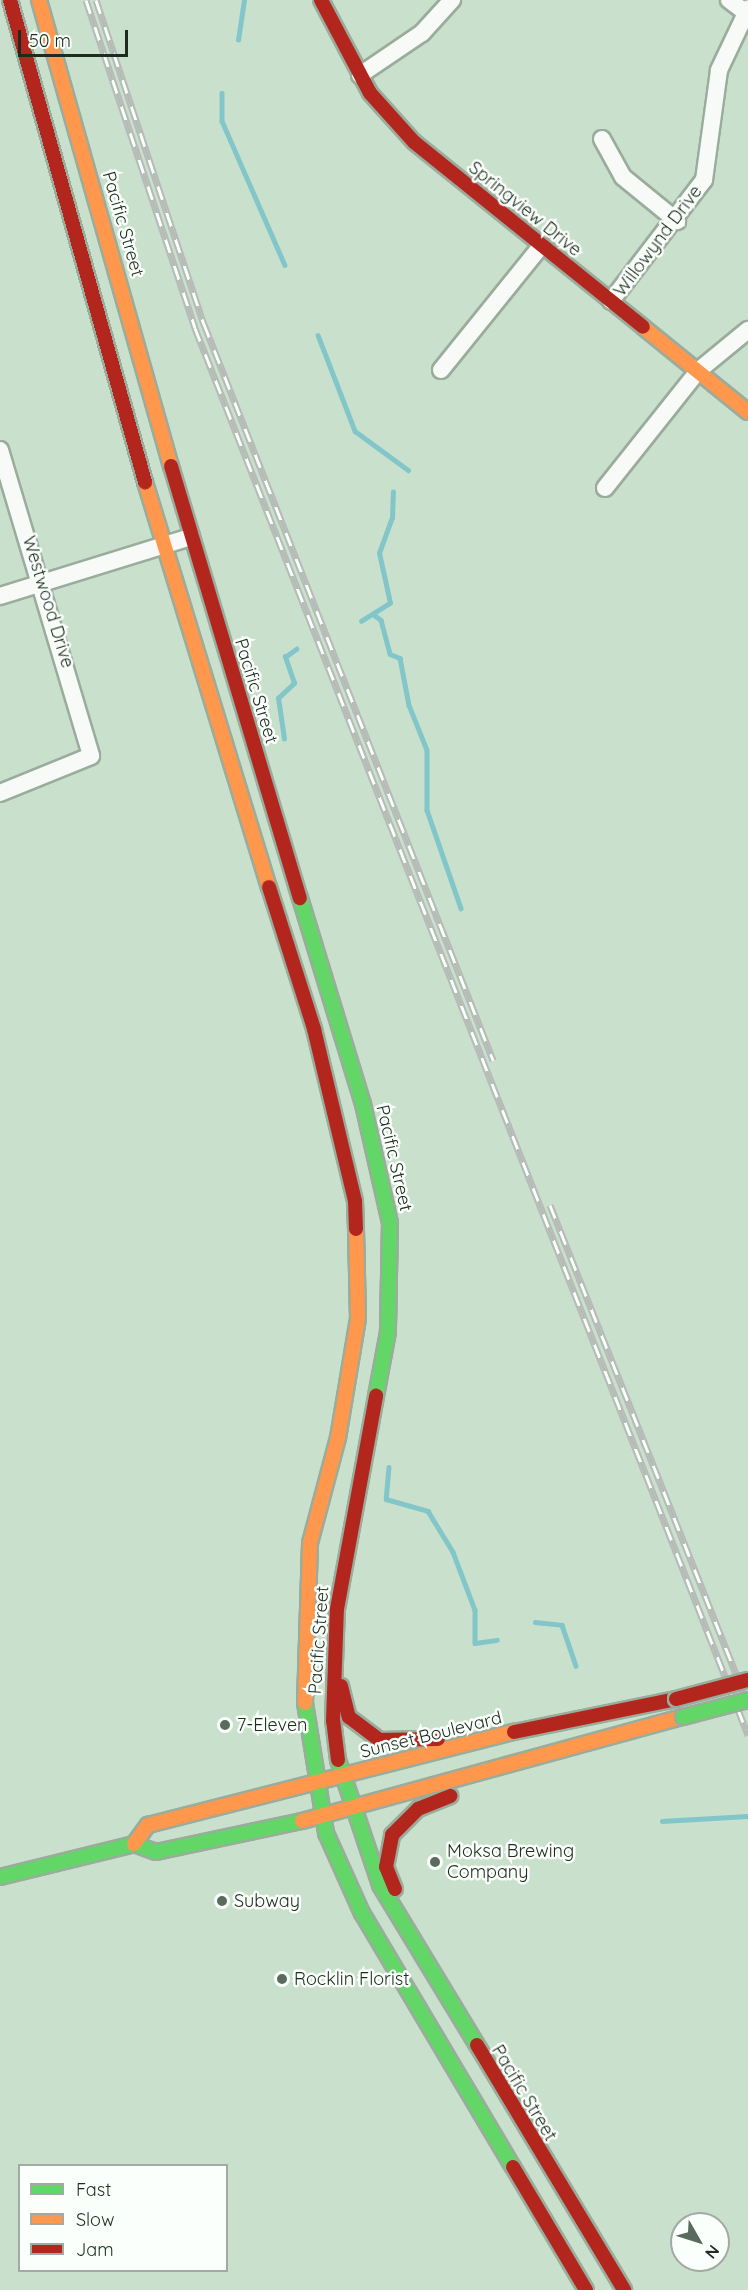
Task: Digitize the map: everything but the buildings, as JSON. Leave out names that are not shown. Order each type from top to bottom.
[{"type":"main road","name":"Pacific Street","points":[[10,0],[164,547],[314,1029],[356,1201],[358,1318],[338,1438],[310,1543],[304,1691],[315,1783],[322,1815],[362,1913],[586,2290]]},
{"type":"main road","points":[[22,40],[33,30],[29,0]]},
{"type":"main road","name":"Pacific Street","points":[[39,0],[135,327],[191,537],[337,1021],[384,1196],[392,1253],[391,1307],[374,1427],[342,1569],[333,1655],[340,1777],[349,1808],[376,1876],[429,1970],[578,2219],[624,2290]]},
{"type":"main road","name":"Springview Drive","points":[[321,0],[381,110],[414,142],[748,412]]},
{"type":"main road","points":[[99,208],[92,225],[98,257],[87,268],[105,280],[118,320],[135,327]]},
{"type":"main road","points":[[314,1029],[337,1021]]},
{"type":"main road","points":[[356,1201],[384,1196]]},
{"type":"main road","points":[[358,1318],[373,1335],[360,1402],[374,1427]]},
{"type":"main road","points":[[333,1655],[349,1717],[379,1740],[422,1743],[452,1736],[485,1741]]},
{"type":"main road","name":"Sunset Boulevard","points":[[134,1844],[148,1825],[485,1741],[676,1699],[748,1680]]},
{"type":"main road","points":[[0,1877],[134,1844],[156,1852],[322,1815],[491,1772],[748,1700]]},
{"type":"main road","points":[[429,1970],[427,1945],[386,1867],[389,1843],[418,1809],[468,1791],[491,1772]]},
{"type":"main road","points":[[495,2139],[519,2150],[556,2208],[578,2219]]},
{"type":"street","points":[[360,75],[422,33],[452,0]]},
{"type":"street","points":[[729,0],[747,10]]},
{"type":"street","name":"Willowynd Drive","points":[[611,302],[677,221],[710,160],[719,70],[747,10]]},
{"type":"street","points":[[602,139],[623,177],[677,221]]},
{"type":"street","points":[[441,370],[541,246]]},
{"type":"street","points":[[605,488],[698,371],[748,330]]},
{"type":"street","name":"Westwood Drive","points":[[0,450],[42,583],[91,756],[0,794]]},
{"type":"street","points":[[0,596],[191,537]]},
{"type":"waterway","points":[[238,40],[244,0]]},
{"type":"waterway","points":[[222,93],[222,121],[285,265]]},
{"type":"waterway","points":[[318,335],[355,431],[408,470]]},
{"type":"waterway","points":[[361,621],[390,603],[379,553],[392,518],[393,492]]},
{"type":"waterway","points":[[373,614],[381,620],[390,654],[400,658],[409,705],[427,750],[427,810],[461,908]]},
{"type":"waterway","points":[[284,739],[278,698],[294,683],[285,657],[296,649]]},
{"type":"waterway","points":[[389,1467],[386,1499],[428,1511],[453,1552],[475,1610],[475,1643],[497,1640]]},
{"type":"waterway","points":[[535,1622],[562,1625],[576,1666]]},
{"type":"waterway","points":[[662,1821],[748,1816]]},
{"type":"railway","points":[[86,0],[195,328],[748,1735]]},
{"type":"railway","points":[[96,0],[204,324],[493,1060]]},
{"type":"railway","points":[[550,1205],[748,1704]]},
{"type":"traffic: fast","points":[[300,898],[363,1104],[390,1223],[388,1332],[376,1396]]},
{"type":"traffic: fast","points":[[683,1717],[748,1700]]},
{"type":"traffic: fast","points":[[305,1703],[326,1833],[362,1913],[513,2167]]},
{"type":"traffic: fast","points":[[338,1760],[380,1885],[477,2045]]},
{"type":"traffic: fast","points":[[0,1877],[134,1844],[156,1852],[302,1821]]},
{"type":"traffic: slow","points":[[39,0],[171,466]]},
{"type":"traffic: slow","points":[[643,327],[748,412]]},
{"type":"traffic: slow","points":[[145,482],[269,887]]},
{"type":"traffic: slow","points":[[305,1703],[310,1543],[338,1438],[358,1318],[356,1229]]},
{"type":"traffic: slow","points":[[302,1821],[683,1717]]},
{"type":"traffic: slow","points":[[134,1844],[148,1825],[514,1732]]},
{"type":"traffic: jam","points":[[10,0],[145,482]]},
{"type":"traffic: jam","points":[[321,0],[370,93],[414,142],[643,327]]},
{"type":"traffic: jam","points":[[171,466],[300,898]]},
{"type":"traffic: jam","points":[[269,887],[314,1029],[355,1201],[356,1229]]},
{"type":"traffic: jam","points":[[338,1760],[333,1721],[337,1609],[376,1396]]},
{"type":"traffic: jam","points":[[676,1699],[748,1680]]},
{"type":"traffic: jam","points":[[341,1686],[349,1717],[379,1740],[438,1739]]},
{"type":"traffic: jam","points":[[514,1732],[676,1699]]},
{"type":"traffic: jam","points":[[395,1889],[386,1867],[392,1835],[418,1809],[451,1796]]},
{"type":"traffic: jam","points":[[477,2045],[624,2290]]},
{"type":"traffic: jam","points":[[513,2167],[586,2290]]},
{"type":"place","name":"7-Eleven","points":[[225,1725]]},
{"type":"place","name":"Moksa Brewing Company","points":[[435,1862]]},
{"type":"place","name":"Subway","points":[[222,1901]]},
{"type":"place","name":"Rocklin Florist","points":[[282,1979]]}]
